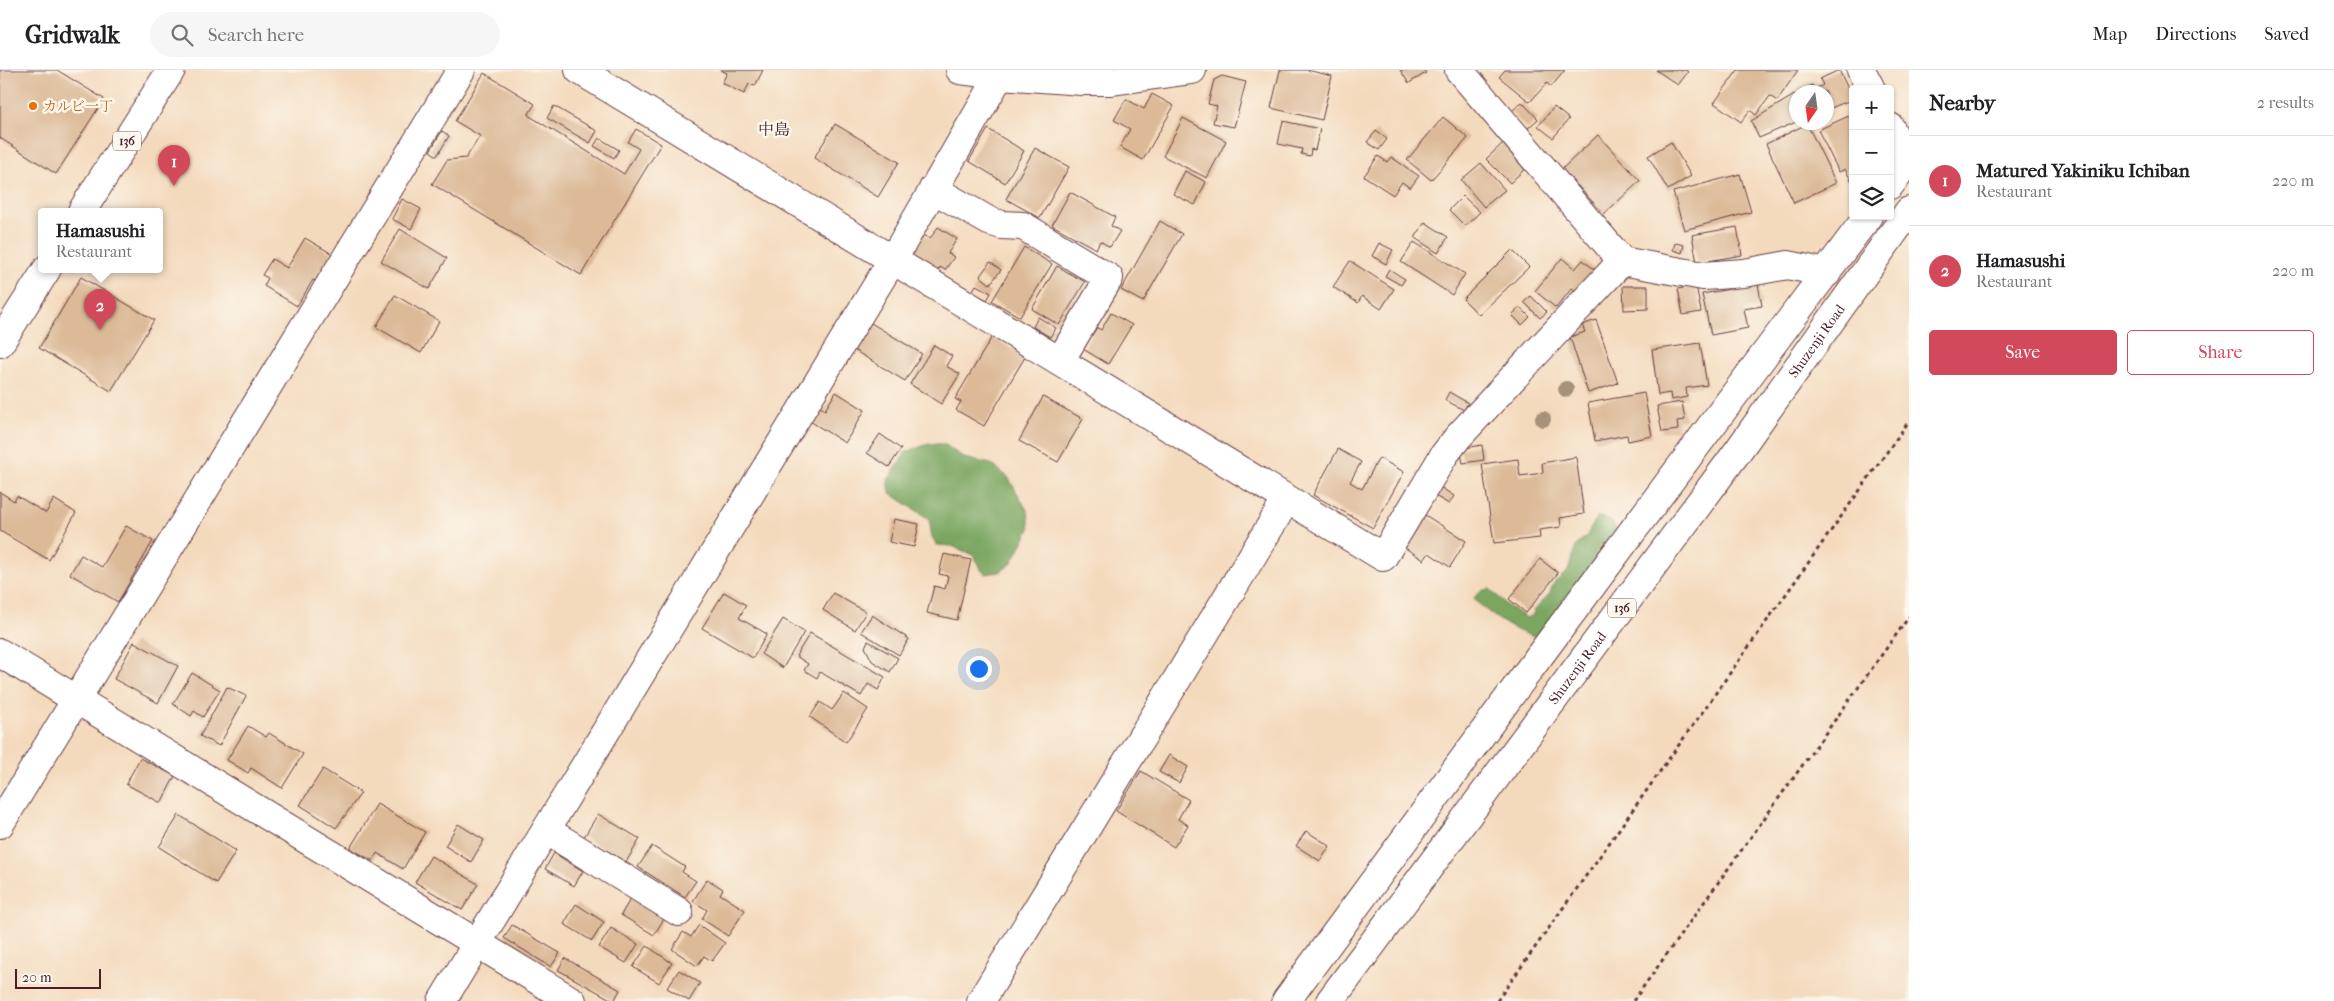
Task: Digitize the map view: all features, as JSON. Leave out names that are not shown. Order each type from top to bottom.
[{"type":"main road","name":"136","points":[[84,208],[171,70]]},
{"type":"main road","points":[[0,824],[461,70]]},
{"type":"main road","points":[[579,70],[1383,557],[1444,455],[1458,437],[1622,261]]},
{"type":"main road","points":[[960,70],[1112,81],[1192,70]]},
{"type":"main road","points":[[1459,70],[1622,261],[1703,276],[1744,273],[1788,265],[1827,273]]},
{"type":"main road","points":[[1861,70],[1869,85]]},
{"type":"main road","points":[[442,1001],[893,259],[1002,73]]},
{"type":"main road","points":[[1892,130],[1898,142],[1909,154]]},
{"type":"main road","points":[[1894,180],[1909,159]]},
{"type":"main road","points":[[933,189],[989,221],[1002,225],[1023,226],[1109,278],[1060,361]]},
{"type":"main road","name":"Shuzenji Road","points":[[1330,1001],[1735,455],[1909,211]]},
{"type":"main road","points":[[1286,1001],[1540,655],[1865,220]]},
{"type":"main road","points":[[0,343],[44,273]]},
{"type":"main road","points":[[981,1001],[1287,499]]},
{"type":"main road","points":[[0,653],[572,1001]]},
{"type":"main road","points":[[546,830],[679,912]]},
{"type":"path","points":[[1497,1001],[1909,421]]},
{"type":"path","points":[[1633,1001],[1909,617]]},
{"type":"green space","points":[[928,444],[944,444],[964,458],[991,464],[1008,477],[1028,512],[1030,529],[1011,564],[1000,572],[985,574],[979,567],[975,556],[952,546],[937,545],[932,537],[929,519],[890,493],[888,480],[906,452]]},
{"type":"green space","points":[[1597,517],[1609,520],[1617,531],[1546,633],[1535,636],[1528,635],[1511,627],[1493,615],[1474,598],[1480,591],[1490,589],[1509,607],[1527,618],[1533,615],[1534,611],[1550,593],[1553,584],[1568,571],[1576,546],[1588,534]]},
{"type":"building","points":[[0,70],[57,70],[104,99],[56,174],[0,138]]},
{"type":"building","points":[[720,70],[763,70],[755,86],[749,84],[744,94],[722,83],[727,73]]},
{"type":"building","points":[[1280,70],[1307,70],[1332,76],[1322,120],[1271,108]]},
{"type":"building","points":[[1400,70],[1424,70],[1426,73],[1409,83]]},
{"type":"building","points":[[1505,70],[1565,70],[1551,87],[1547,83],[1530,102],[1499,77]]},
{"type":"building","points":[[1656,70],[1686,70],[1688,72],[1678,85]]},
{"type":"building","points":[[1738,70],[1798,70],[1777,101],[1770,96],[1756,115],[1750,110],[1741,122],[1714,103]]},
{"type":"building","points":[[1839,70],[1849,91],[1849,101],[1834,107],[1834,85],[1823,85],[1820,79]]},
{"type":"building","points":[[484,73],[535,104],[528,115],[624,174],[639,149],[628,142],[636,129],[661,144],[581,275],[432,184],[447,160],[466,158],[480,136],[455,121]]},
{"type":"building","points":[[1222,76],[1246,82],[1234,127],[1213,123],[1217,106],[1208,104],[1214,80]]},
{"type":"building","points":[[1152,94],[1174,106],[1143,160],[1120,147],[1130,129],[1114,120],[1126,99],[1144,109]]},
{"type":"building","points":[[1789,98],[1789,125],[1759,138],[1751,121]]},
{"type":"building","points":[[1522,102],[1538,119],[1527,129],[1511,112]]},
{"type":"building","points":[[554,106],[597,131],[590,143],[547,118]]},
{"type":"building","points":[[1554,107],[1569,119],[1553,138],[1538,126]]},
{"type":"building","points":[[1849,116],[1849,176],[1845,169],[1839,172],[1818,130],[1834,130],[1834,123]]},
{"type":"building","points":[[1443,117],[1468,138],[1431,180],[1407,160]]},
{"type":"building","points":[[1183,118],[1226,141],[1207,178],[1163,156]]},
{"type":"building","points":[[1283,121],[1320,129],[1315,150],[1311,149],[1310,156],[1301,154],[1302,149],[1278,144]]},
{"type":"building","points":[[835,124],[899,162],[878,197],[814,158]]},
{"type":"building","points":[[988,129],[1024,151],[1005,183],[969,161]]},
{"type":"building","points":[[1795,130],[1810,130],[1836,183],[1794,203],[1766,144]]},
{"type":"building","points":[[442,131],[449,136],[437,156],[430,151]]},
{"type":"building","points":[[1376,131],[1387,139],[1379,150],[1367,142]]},
{"type":"building","points":[[1598,135],[1640,181],[1604,214],[1562,169]]},
{"type":"building","points":[[599,138],[619,150],[614,158],[594,146]]},
{"type":"building","points":[[1504,142],[1527,167],[1510,183],[1486,159]]},
{"type":"building","points":[[1671,142],[1691,176],[1668,190],[1648,156]]},
{"type":"building","points":[[1035,148],[1069,167],[1040,218],[1006,199]]},
{"type":"building","points":[[1378,156],[1387,162],[1391,157],[1419,176],[1410,188],[1402,182],[1393,195],[1364,176]]},
{"type":"building","points":[[1481,163],[1505,190],[1484,207],[1461,180]]},
{"type":"building","points":[[1185,171],[1206,182],[1195,205],[1173,194]]},
{"type":"building","points":[[1740,174],[1751,212],[1684,230],[1673,192]]},
{"type":"building","points":[[1070,192],[1115,217],[1111,226],[1120,231],[1110,247],[1100,241],[1096,249],[1052,225]]},
{"type":"building","points":[[1463,196],[1480,212],[1465,226],[1449,210]]},
{"type":"building","points":[[402,199],[421,209],[411,229],[392,219]]},
{"type":"building","points":[[1160,221],[1182,234],[1143,302],[1121,290]]},
{"type":"building","points":[[1425,222],[1448,237],[1438,253],[1415,238]]},
{"type":"building","points":[[938,227],[957,239],[948,253],[954,257],[945,270],[940,267],[937,272],[911,255],[923,235],[930,239]]},
{"type":"building","points":[[1737,227],[1742,255],[1697,263],[1692,235]]},
{"type":"building","points":[[400,229],[447,258],[429,289],[381,261]]},
{"type":"building","points":[[305,238],[334,255],[318,282],[313,280],[297,306],[264,286],[268,278],[262,275],[272,259],[287,268]]},
{"type":"building","points":[[1414,242],[1465,274],[1452,295],[1401,262]]},
{"type":"building","points":[[1379,243],[1393,250],[1386,264],[1372,256]]},
{"type":"building","points":[[1675,243],[1684,245],[1682,253],[1673,250]]},
{"type":"building","points":[[1024,247],[1052,264],[1020,317],[992,301]]},
{"type":"building","points":[[1512,250],[1529,267],[1479,315],[1463,299]]},
{"type":"building","points":[[1562,258],[1575,269],[1583,260],[1596,271],[1578,293],[1572,288],[1556,308],[1535,291]]},
{"type":"building","points":[[1350,261],[1394,289],[1381,309],[1362,296],[1358,303],[1333,287]]},
{"type":"building","points":[[990,262],[1001,270],[990,284],[980,276]]},
{"type":"building","points":[[1057,266],[1085,282],[1059,325],[1032,309]]},
{"type":"building","points":[[1389,269],[1405,279],[1401,285],[1385,276]]},
{"type":"building","points":[[81,277],[154,320],[111,391],[39,348]]},
{"type":"building","points":[[1758,284],[1762,306],[1744,309],[1748,328],[1711,335],[1702,294]]},
{"type":"building","points":[[976,285],[991,293],[987,300],[972,292]]},
{"type":"building","points":[[1696,285],[1701,312],[1683,315],[1678,289]]},
{"type":"building","points":[[1623,286],[1648,286],[1648,309],[1624,310]]},
{"type":"building","points":[[395,295],[439,321],[421,353],[376,327]]},
{"type":"building","points":[[1531,296],[1547,312],[1540,318],[1524,302]]},
{"type":"building","points":[[1520,307],[1530,317],[1522,325],[1512,315]]},
{"type":"building","points":[[1111,313],[1132,325],[1108,364],[1083,349],[1096,327],[1101,330]]},
{"type":"building","points":[[1038,317],[1056,328],[1050,337],[1033,327]]},
{"type":"building","points":[[1596,320],[1618,383],[1588,393],[1570,337],[1585,332],[1582,325]]},
{"type":"building","points":[[871,323],[922,354],[905,381],[854,350]]},
{"type":"building","points":[[992,337],[1025,357],[984,426],[956,410],[961,402],[955,399]]},
{"type":"building","points":[[1700,343],[1707,385],[1686,388],[1687,397],[1671,400],[1670,393],[1658,395],[1652,350]]},
{"type":"building","points":[[934,345],[952,356],[946,366],[960,374],[941,404],[910,384]]},
{"type":"building","points":[[836,392],[865,410],[845,443],[810,421],[820,407],[825,410]]},
{"type":"building","points":[[1449,392],[1468,403],[1464,410],[1445,400]]},
{"type":"building","points":[[1644,393],[1652,436],[1628,441],[1627,435],[1595,441],[1588,403]]},
{"type":"building","points":[[1043,397],[1083,419],[1058,462],[1019,441]]},
{"type":"building","points":[[1682,402],[1685,420],[1677,421],[1678,430],[1662,432],[1657,406]]},
{"type":"building","points":[[880,434],[901,449],[889,467],[867,453]]},
{"type":"building","points":[[1482,445],[1484,460],[1463,463],[1460,449]]},
{"type":"building","points":[[1338,449],[1361,462],[1350,482],[1362,489],[1379,458],[1404,472],[1373,528],[1313,495]]},
{"type":"building","points":[[1576,457],[1584,514],[1560,518],[1561,527],[1539,530],[1540,538],[1494,543],[1482,464],[1518,459],[1520,476],[1543,473],[1542,463]]},
{"type":"building","points":[[1440,487],[1454,496],[1449,504],[1435,496]]},
{"type":"building","points":[[0,492],[14,501],[17,496],[46,513],[54,499],[76,513],[49,560],[0,531]]},
{"type":"building","points":[[1425,515],[1466,541],[1450,567],[1429,553],[1424,560],[1405,548]]},
{"type":"building","points":[[894,519],[919,524],[914,547],[889,542]]},
{"type":"building","points":[[126,526],[153,541],[118,602],[70,574],[81,555],[102,567]]},
{"type":"building","points":[[944,554],[971,560],[957,620],[927,613],[934,586],[945,589],[948,576],[939,574]]},
{"type":"building","points":[[1540,559],[1558,573],[1526,613],[1509,599]]},
{"type":"building","points":[[724,592],[746,605],[739,618],[767,634],[753,658],[702,628]]},
{"type":"building","points":[[833,593],[866,612],[855,630],[823,610]]},
{"type":"building","points":[[872,615],[909,639],[899,655],[861,632]]},
{"type":"building","points":[[783,619],[804,632],[783,668],[761,654]]},
{"type":"building","points":[[810,633],[885,677],[878,690],[868,684],[861,696],[820,672],[817,678],[804,670],[808,664],[796,656]]},
{"type":"building","points":[[868,641],[898,658],[890,672],[872,661],[865,647]]},
{"type":"building","points":[[134,642],[178,666],[158,703],[114,679]]},
{"type":"building","points":[[192,673],[220,690],[203,717],[194,711],[191,716],[173,704]]},
{"type":"building","points":[[227,687],[246,696],[219,746],[200,736]]},
{"type":"building","points":[[844,693],[868,709],[846,742],[810,717],[820,702],[832,710]]},
{"type":"building","points":[[248,726],[266,737],[269,733],[303,754],[282,788],[251,768],[248,773],[227,760]]},
{"type":"building","points":[[1169,755],[1188,767],[1179,783],[1159,772]]},
{"type":"building","points":[[140,758],[175,776],[161,803],[126,784]]},
{"type":"building","points":[[323,769],[361,793],[336,828],[300,805]]},
{"type":"building","points":[[1141,771],[1189,800],[1178,819],[1188,825],[1174,847],[1116,811]]},
{"type":"building","points":[[377,804],[425,832],[403,869],[377,853],[373,861],[350,848]]},
{"type":"building","points":[[598,814],[640,839],[626,862],[584,837]]},
{"type":"building","points":[[179,815],[236,851],[216,883],[159,847]]},
{"type":"building","points":[[458,824],[484,840],[471,862],[445,846]]},
{"type":"building","points":[[1306,831],[1330,846],[1320,861],[1296,846]]},
{"type":"building","points":[[652,846],[685,867],[682,872],[696,881],[685,897],[638,867]]},
{"type":"building","points":[[554,853],[583,871],[574,886],[545,869]]},
{"type":"building","points":[[431,856],[478,884],[462,910],[415,882]]},
{"type":"building","points":[[707,879],[723,889],[720,894],[745,910],[728,936],[702,919],[707,910],[693,901]]},
{"type":"building","points":[[632,896],[665,917],[654,935],[621,915]]},
{"type":"building","points":[[576,904],[604,922],[592,941],[564,924]]},
{"type":"building","points":[[512,925],[560,953],[551,967],[504,938]]},
{"type":"building","points":[[699,925],[725,943],[712,961],[704,956],[697,966],[672,949],[683,932],[691,937]]},
{"type":"building","points":[[611,928],[638,944],[626,963],[599,947]]},
{"type":"building","points":[[647,946],[672,963],[659,983],[633,967]]},
{"type":"building","points":[[565,958],[620,990],[614,1001],[558,970]]},
{"type":"building","points":[[679,970],[700,983],[689,1001],[667,988]]},
{"type":"place","name":"カルビ一丁","points":[[33,106]]},
{"type":"place","name":"Matured Yakiniku Ichiban","points":[[174,186]]},
{"type":"place","name":"Hamasushi","points":[[100,330]]},
{"type":"district","name":"中島","points":[[774,129]]}]
